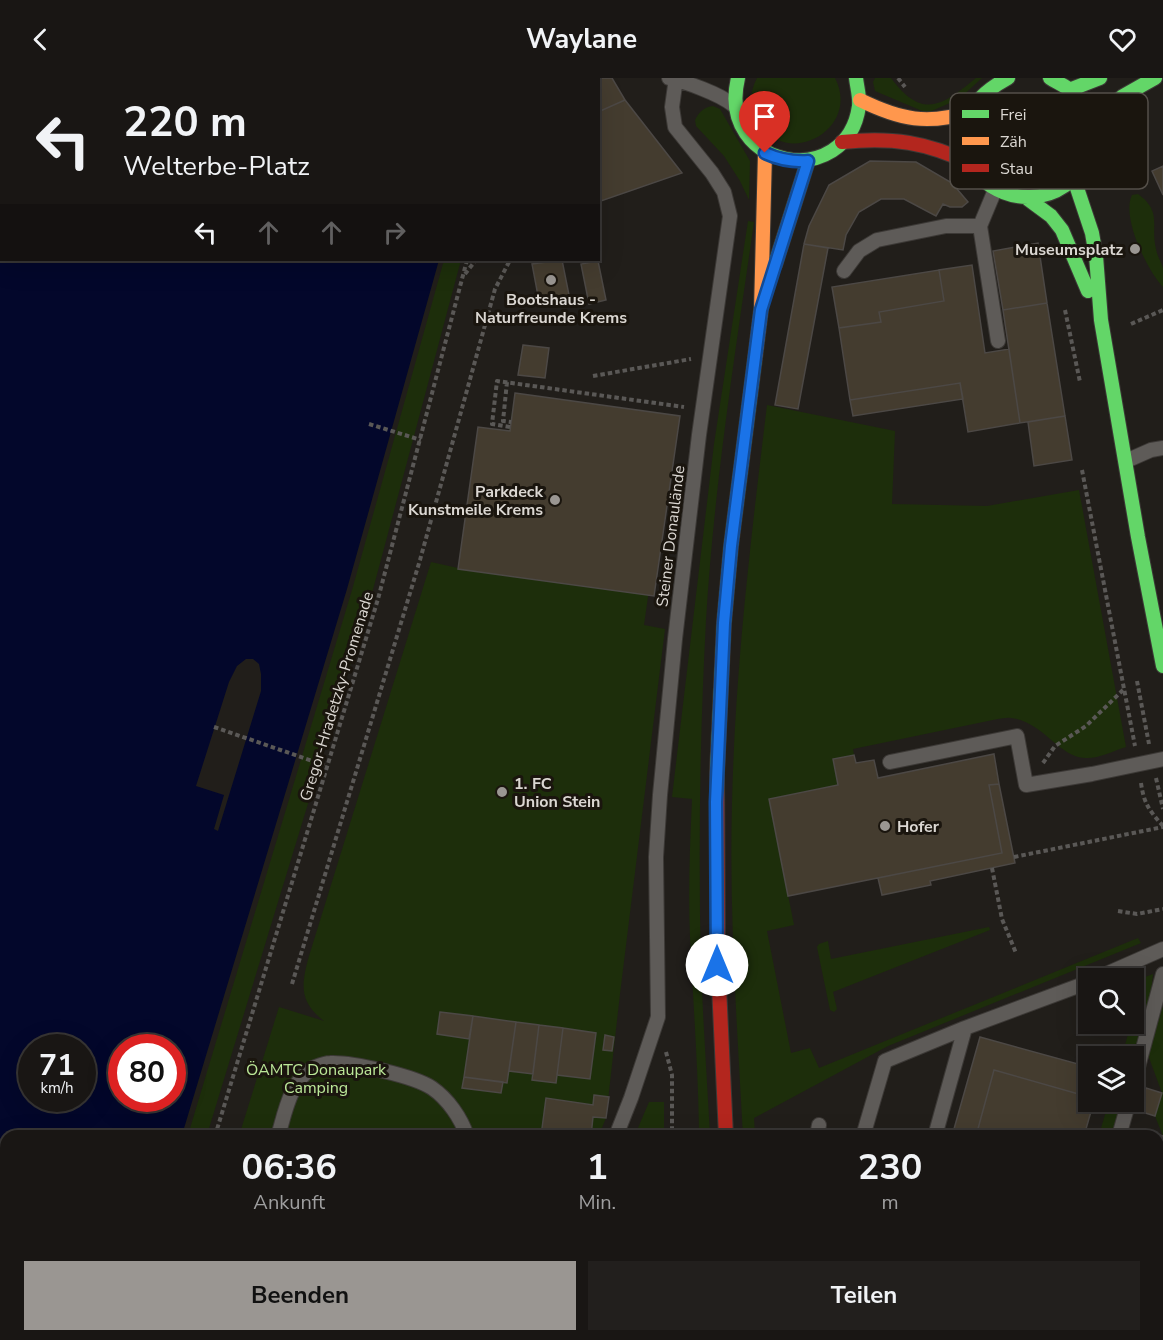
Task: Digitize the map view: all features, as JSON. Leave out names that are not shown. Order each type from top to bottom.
[{"type":"main road","points":[[738,78],[735,107],[740,125],[750,141],[765,153],[786,161],[808,161],[832,151],[842,142],[852,130],[858,116],[860,100],[856,78]]},
{"type":"main road","points":[[984,93],[1008,78]]},
{"type":"main road","points":[[1050,78],[1072,93]]},
{"type":"main road","points":[[1070,90],[1100,78]]},
{"type":"main road","points":[[1128,93],[1155,78]]},
{"type":"main road","points":[[860,100],[883,112],[906,119],[929,122],[950,119]]},
{"type":"main road","points":[[842,142],[871,138],[897,140],[950,153]]},
{"type":"main road","points":[[726,1130],[717,965],[716,802],[724,623],[731,546],[761,310],[765,153]]},
{"type":"main road","points":[[761,310],[808,161]]},
{"type":"main road","points":[[995,190],[1010,197],[1028,199],[1045,197],[1062,189]]},
{"type":"main road","points":[[1077,189],[1092,233],[1101,320],[1163,666]]},
{"type":"main road","points":[[1028,199],[1051,216],[1062,230],[1101,320]]},
{"type":"lane","points":[[674,78],[729,102],[735,107]]},
{"type":"lane","name":"Steiner Donaulände","points":[[618,1130],[658,1017],[657,857],[660,795],[675,639],[702,410],[729,216],[724,192],[712,173],[675,127],[672,107],[674,78]]},
{"type":"lane","points":[[995,190],[980,226],[998,340]]},
{"type":"lane","points":[[844,271],[859,251],[877,240],[946,226],[980,226]]},
{"type":"lane","points":[[1126,461],[1151,450],[1163,448]]},
{"type":"lane","points":[[890,762],[1017,736],[1026,785],[1163,759]]},
{"type":"lane","points":[[1120,968],[1163,949]]},
{"type":"lane","points":[[1144,1046],[1163,974]]},
{"type":"lane","points":[[865,1130],[885,1061],[965,1028],[1078,986]]},
{"type":"lane","points":[[936,1130],[965,1028]]},
{"type":"lane","points":[[281,1130],[290,1098],[298,1080],[312,1068],[328,1063],[381,1071],[413,1079],[432,1088],[450,1105],[465,1130]]},
{"type":"lane","points":[[1121,1130],[1126,1112]]},
{"type":"path","name":"Gregor-Hradetzky-Promenade","points":[[217,1130],[378,600],[467,261]]},
{"type":"path","points":[[463,277],[475,261]]},
{"type":"path","points":[[292,984],[420,560],[495,289],[509,261]]},
{"type":"path","points":[[1065,308],[1082,390]]},
{"type":"path","points":[[1130,324],[1163,310]]},
{"type":"path","points":[[593,376],[710,356]]},
{"type":"path","points":[[507,382],[503,421],[510,424],[492,424],[497,381],[507,382],[702,410]]},
{"type":"path","points":[[369,424],[421,440]]},
{"type":"path","points":[[1014,857],[1163,826],[1144,801],[1082,470]]},
{"type":"path","points":[[1055,746],[1086,726],[1124,689]]},
{"type":"path","points":[[214,727],[327,766]]},
{"type":"path","points":[[992,868],[1002,919],[1016,953]]},
{"type":"path","points":[[1118,911],[1125,914],[1137,914],[1163,909]]},
{"type":"path","points":[[658,1017],[672,1075],[672,1130]]},
{"type":"green space","points":[[757,78],[835,78],[841,97],[838,114],[829,128],[816,138],[800,143],[784,142],[769,135],[756,119],[751,98]]},
{"type":"green space","points":[[875,78],[891,78],[913,100],[923,104],[932,104],[950,97],[950,103],[927,113],[875,91],[873,82]]},
{"type":"green space","points":[[976,78],[982,78],[966,93],[957,93]]},
{"type":"green space","points":[[713,106],[720,109],[750,161],[749,200],[724,156],[696,126],[695,120],[700,112]]},
{"type":"green space","points":[[1138,194],[1151,207],[1153,213],[1156,249],[1163,268],[1163,287],[1143,256],[1133,229],[1130,205],[1132,195]]},
{"type":"green space","points":[[748,221],[754,222],[720,470],[706,620],[700,792],[700,922],[710,1130],[699,1130],[689,920],[692,799],[672,797],[714,444]]},
{"type":"green space","points":[[444,261],[461,261],[371,597],[209,1130],[190,1130],[352,590]]},
{"type":"green space","name":"1. FC Union Stein","points":[[515,393],[674,415],[644,625],[665,629],[606,1118],[601,1130],[241,1130],[279,1007],[324,1021],[306,1000],[304,976],[431,562],[458,568],[478,427],[509,431]]},
{"type":"green space","points":[[767,405],[895,431],[892,504],[987,506],[1079,490],[1126,747],[1095,757],[1076,756],[1032,726],[1011,718],[1002,718],[853,749],[854,755],[833,759],[838,785],[769,799],[794,925],[767,931],[791,1053],[810,1048],[819,1068],[1138,938],[1141,943],[888,1046],[754,1118],[755,1130],[743,1130],[731,845],[740,653]]},
{"type":"green space","points":[[989,927],[990,930],[833,992],[837,1009],[834,1012],[830,1010],[817,947],[819,944],[828,941],[831,959]]},
{"type":"green space","points":[[1153,974],[1144,1017],[1144,980],[1145,977]]},
{"type":"green space","points":[[1163,1006],[1163,1130],[1161,1130],[1155,1116],[1162,1093],[1148,1055]]},
{"type":"green space","points":[[1128,1034],[1139,1034],[1136,1046],[1125,1046]]},
{"type":"green space","points":[[649,1102],[664,1102],[664,1130],[637,1130]]},
{"type":"green space","points":[[1106,1112],[1118,1112],[1113,1130],[1100,1130]]},
{"type":"water","points":[[0,261],[439,261],[347,589],[184,1130],[0,1130]]},
{"type":"pier","points":[[246,659],[253,659],[259,664],[261,691],[218,831],[214,829],[224,795],[196,786],[229,682],[237,666]]},
{"type":"building","points":[[600,78],[612,78],[625,100],[600,111]]},
{"type":"building","points":[[625,100],[682,173],[600,201],[600,111]]},
{"type":"building","points":[[870,161],[916,162],[950,182],[950,189],[957,189],[968,202],[962,207],[950,207],[943,204],[936,216],[904,199],[881,199],[859,212],[846,235],[843,250],[804,244],[809,226],[829,185]]},
{"type":"building","points":[[1163,166],[1163,195],[1152,171]]},
{"type":"building","points":[[1038,243],[1047,303],[1003,310],[993,251]]},
{"type":"building","points":[[804,244],[828,248],[798,409],[775,405]]},
{"type":"building","name":"Bootshaus - Naturfreunde Krems","points":[[562,261],[569,295],[539,301],[532,264]]},
{"type":"building","points":[[598,261],[606,300],[589,304],[581,264]]},
{"type":"building","points":[[972,265],[985,353],[1009,349],[1020,423],[968,432],[960,383],[850,400],[839,328],[881,322],[879,312],[944,301],[939,270]]},
{"type":"building","points":[[939,270],[944,301],[879,312],[881,322],[839,328],[832,287]]},
{"type":"building","points":[[569,295],[570,303],[557,306],[556,298]]},
{"type":"building","points":[[1047,303],[1065,416],[1020,423],[1003,310]]},
{"type":"building","points":[[523,345],[549,348],[545,378],[518,375]]},
{"type":"building","points":[[960,383],[963,399],[853,416],[850,400]]},
{"type":"building","name":"Parkdeck Kunstmeile Krems","points":[[515,393],[680,416],[654,596],[458,569],[478,427],[510,431]]},
{"type":"building","points":[[1065,416],[1072,460],[1034,466],[1028,422]]},
{"type":"building","name":"Hofer","points":[[994,754],[999,784],[989,785],[1002,853],[788,896],[769,799],[838,785],[833,759],[854,755],[856,763],[874,760],[878,778]]},
{"type":"building","points":[[999,784],[1015,863],[930,881],[931,885],[882,895],[878,878],[1002,853],[989,785]]},
{"type":"building","points":[[440,1012],[473,1016],[469,1039],[437,1034]]},
{"type":"building","points":[[473,1016],[516,1022],[507,1083],[464,1077]]},
{"type":"building","points":[[516,1022],[539,1025],[533,1074],[509,1071]]},
{"type":"building","points":[[539,1025],[563,1028],[556,1083],[532,1080]]},
{"type":"building","points":[[563,1028],[596,1033],[590,1079],[557,1075]]},
{"type":"building","points":[[605,1035],[614,1037],[612,1051],[603,1050]]},
{"type":"building","points":[[980,1037],[1078,1064],[1078,1094],[994,1070],[978,1130],[954,1130]]},
{"type":"building","points":[[994,1070],[1078,1094],[1078,1112],[1091,1112],[1086,1130],[978,1130]]},
{"type":"building","points":[[464,1077],[503,1082],[501,1093],[462,1088]]},
{"type":"building","points":[[1146,1088],[1162,1093],[1155,1116],[1142,1112]]},
{"type":"building","points":[[594,1095],[609,1097],[606,1118],[593,1117],[592,1130],[542,1130],[546,1098],[593,1105]]},
{"type":"traffic: fast","points":[[738,78],[736,109],[746,133],[763,150],[786,159],[810,159],[832,151],[849,133],[859,106],[856,78]]},
{"type":"traffic: fast","points":[[985,93],[1008,78]]},
{"type":"traffic: fast","points":[[1050,78],[1074,93]]},
{"type":"traffic: fast","points":[[1069,90],[1100,78]]},
{"type":"traffic: fast","points":[[1128,93],[1155,78]]},
{"type":"traffic: fast","points":[[775,265],[808,161]]},
{"type":"traffic: fast","points":[[998,189],[1011,195],[1030,197],[1049,194],[1059,189]]},
{"type":"traffic: fast","points":[[1077,189],[1092,233],[1101,320],[1138,537],[1163,666]]},
{"type":"traffic: fast","points":[[1028,199],[1051,216],[1062,230],[1088,291]]},
{"type":"traffic: fast","points":[[717,773],[724,623],[731,546],[755,358]]},
{"type":"traffic: slow","points":[[860,100],[902,116],[927,119],[950,117]]},
{"type":"traffic: slow","points":[[755,358],[761,310],[765,153]]},
{"type":"traffic: jam","points":[[842,142],[893,141],[924,146],[950,155]]},
{"type":"traffic: jam","points":[[717,773],[718,965],[726,1130]]},
{"type":"place","name":"Museumsplatz","points":[[1135,249]]},
{"type":"place","name":"Bootshaus - Naturfreunde Krems","points":[[551,280]]},
{"type":"place","name":"Parkdeck Kunstmeile Krems","points":[[555,500]]},
{"type":"place","name":"1. FC Union Stein","points":[[502,792]]},
{"type":"place","name":"Hofer","points":[[885,826]]},
{"type":"route","points":[[717,965],[716,802],[724,623],[731,546],[761,310],[808,161],[793,162],[765,153]]},
{"type":"park label","name":"ÖAMTC Donaupark Camping","points":[[316,1078]]}]
